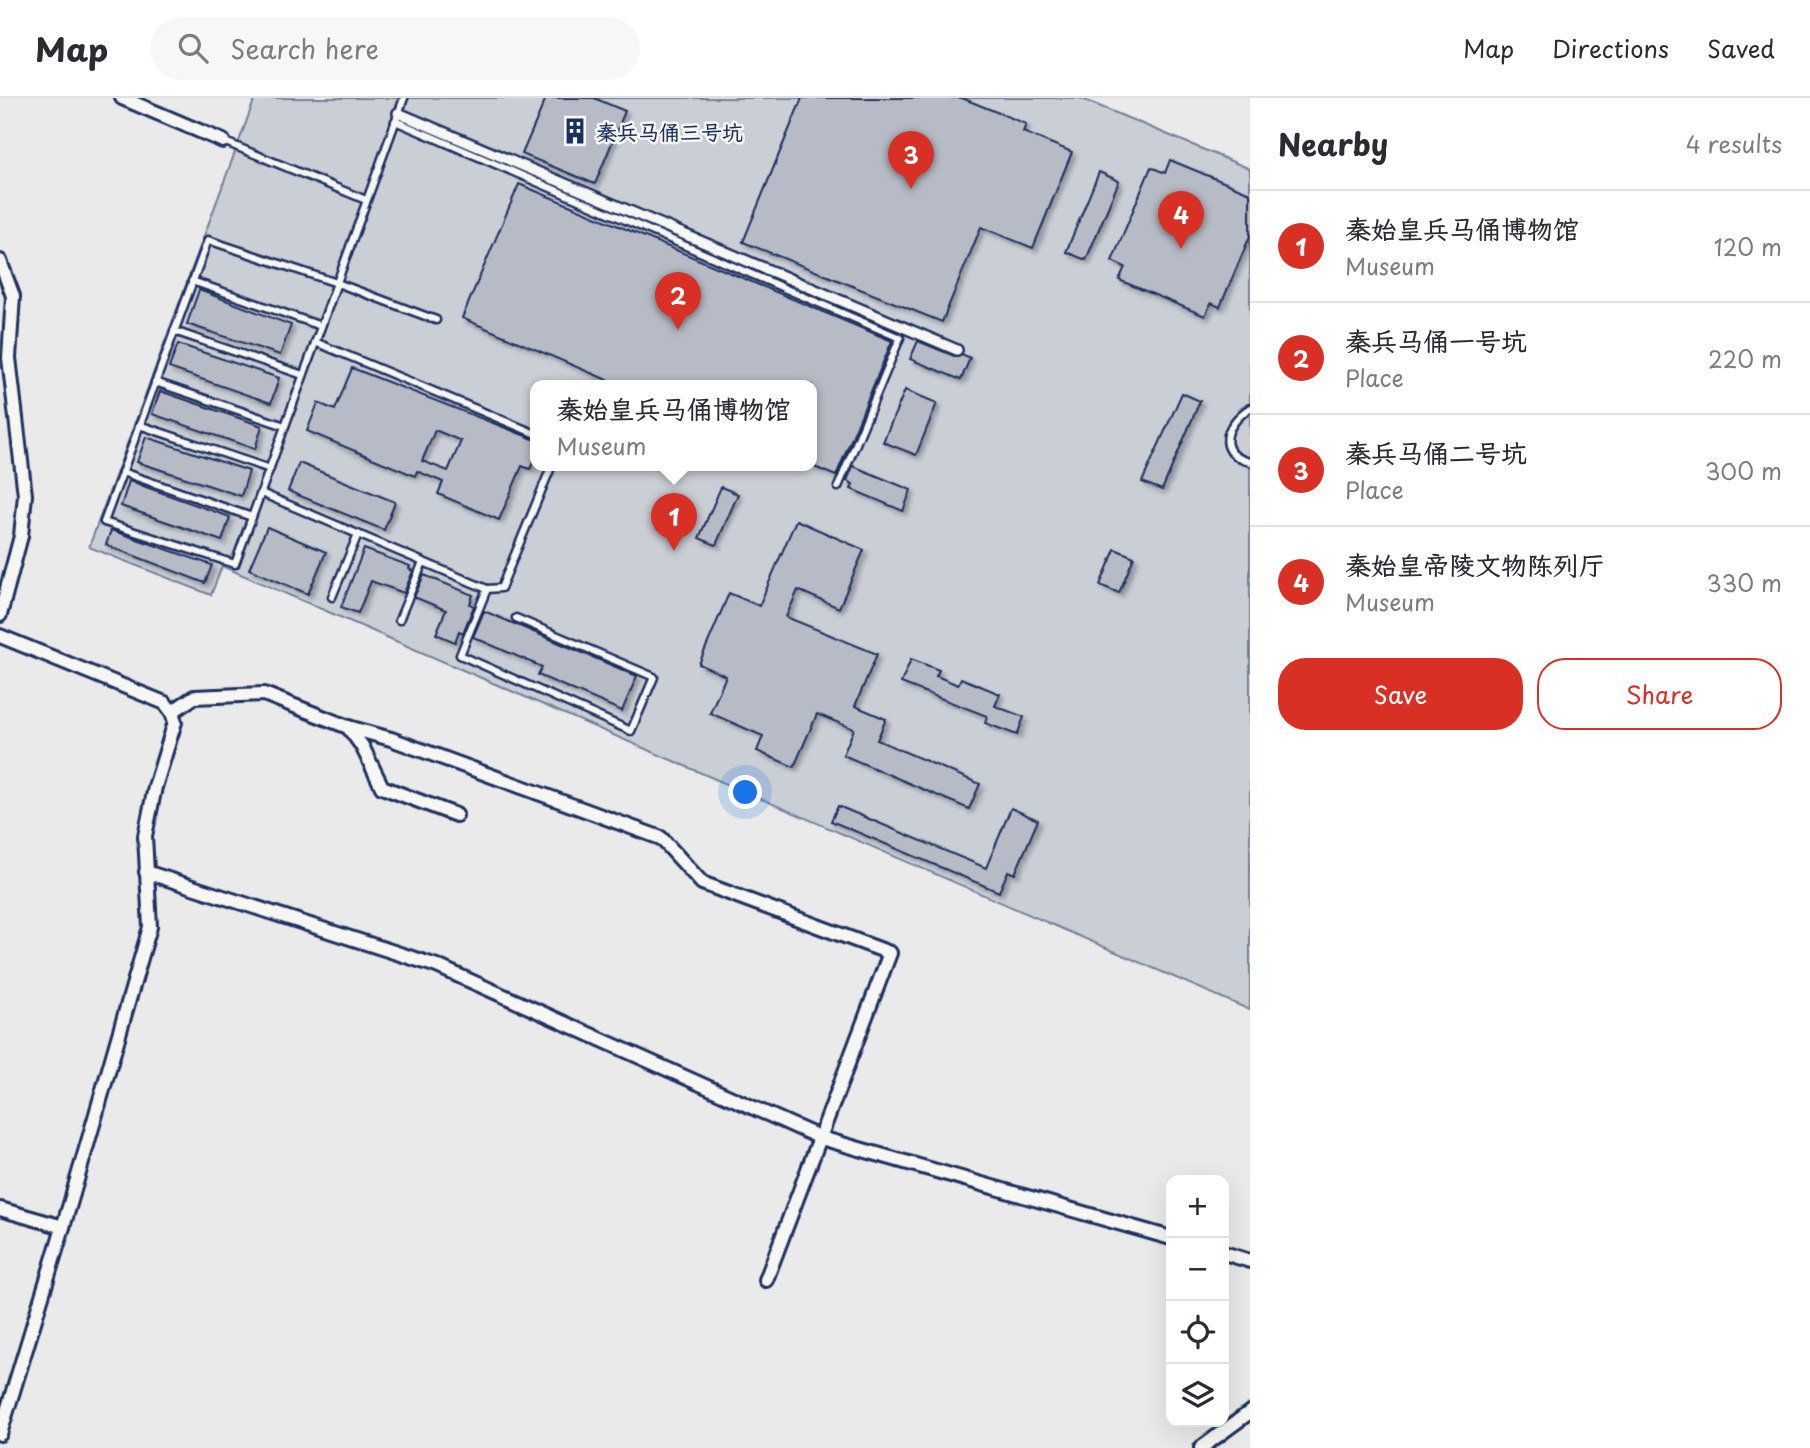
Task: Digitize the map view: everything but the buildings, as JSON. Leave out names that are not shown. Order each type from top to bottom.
[{"type":"street","points":[[122,98],[223,141]]},
{"type":"street","points":[[397,117],[957,350]]},
{"type":"street","points":[[0,261],[13,296],[9,358],[5,372],[25,495],[21,536],[0,615]]},
{"type":"street","points":[[0,636],[166,704],[173,712],[175,722],[155,787],[145,836],[150,927],[0,1434]]},
{"type":"street","points":[[173,712],[194,697],[264,694],[348,727],[391,738],[661,838],[702,883],[890,953],[766,1280]]},
{"type":"street","points":[[348,727],[362,746],[382,788],[456,815]]},
{"type":"street","points":[[146,872],[437,966],[821,1138],[1166,1237]]},
{"type":"street","points":[[0,1209],[63,1227]]},
{"type":"street","points":[[1229,1255],[1250,1261]]},
{"type":"street","points":[[1201,1448],[1250,1412]]},
{"type":"lane","points":[[404,98],[366,200],[337,283],[235,564],[104,522],[208,240],[337,283],[436,320]]},
{"type":"lane","points":[[397,117],[900,338],[838,487]]},
{"type":"lane","points":[[223,141],[366,200]]},
{"type":"lane","points":[[192,281],[321,326]]},
{"type":"lane","points":[[174,331],[303,375]]},
{"type":"lane","points":[[315,342],[530,432]]},
{"type":"lane","points":[[155,382],[285,426]]},
{"type":"lane","points":[[1250,408],[1237,416],[1226,438],[1230,449],[1240,460],[1250,463]]},
{"type":"lane","points":[[139,425],[270,469]]},
{"type":"lane","points":[[261,494],[487,589],[501,588],[550,471]]},
{"type":"lane","points":[[122,472],[252,517]]},
{"type":"lane","points":[[332,597],[358,534]]},
{"type":"lane","points":[[399,620],[423,562]]},
{"type":"lane","points":[[487,589],[460,655],[631,731],[654,677],[516,618]]},
{"type":"shaded area","points":[[255,98],[1080,98],[1250,169],[1250,1010],[222,566],[211,595],[89,547]]},
{"type":"place","name":"秦兵马俑三号坑","points":[[575,131]]},
{"type":"place","name":"秦兵马俑二号坑","points":[[911,189]]},
{"type":"place","name":"秦始皇帝陵文物陈列厅","points":[[1181,249]]},
{"type":"place","name":"秦兵马俑一号坑","points":[[678,330]]},
{"type":"place","name":"秦始皇兵马俑博物馆","points":[[674,551]]}]
